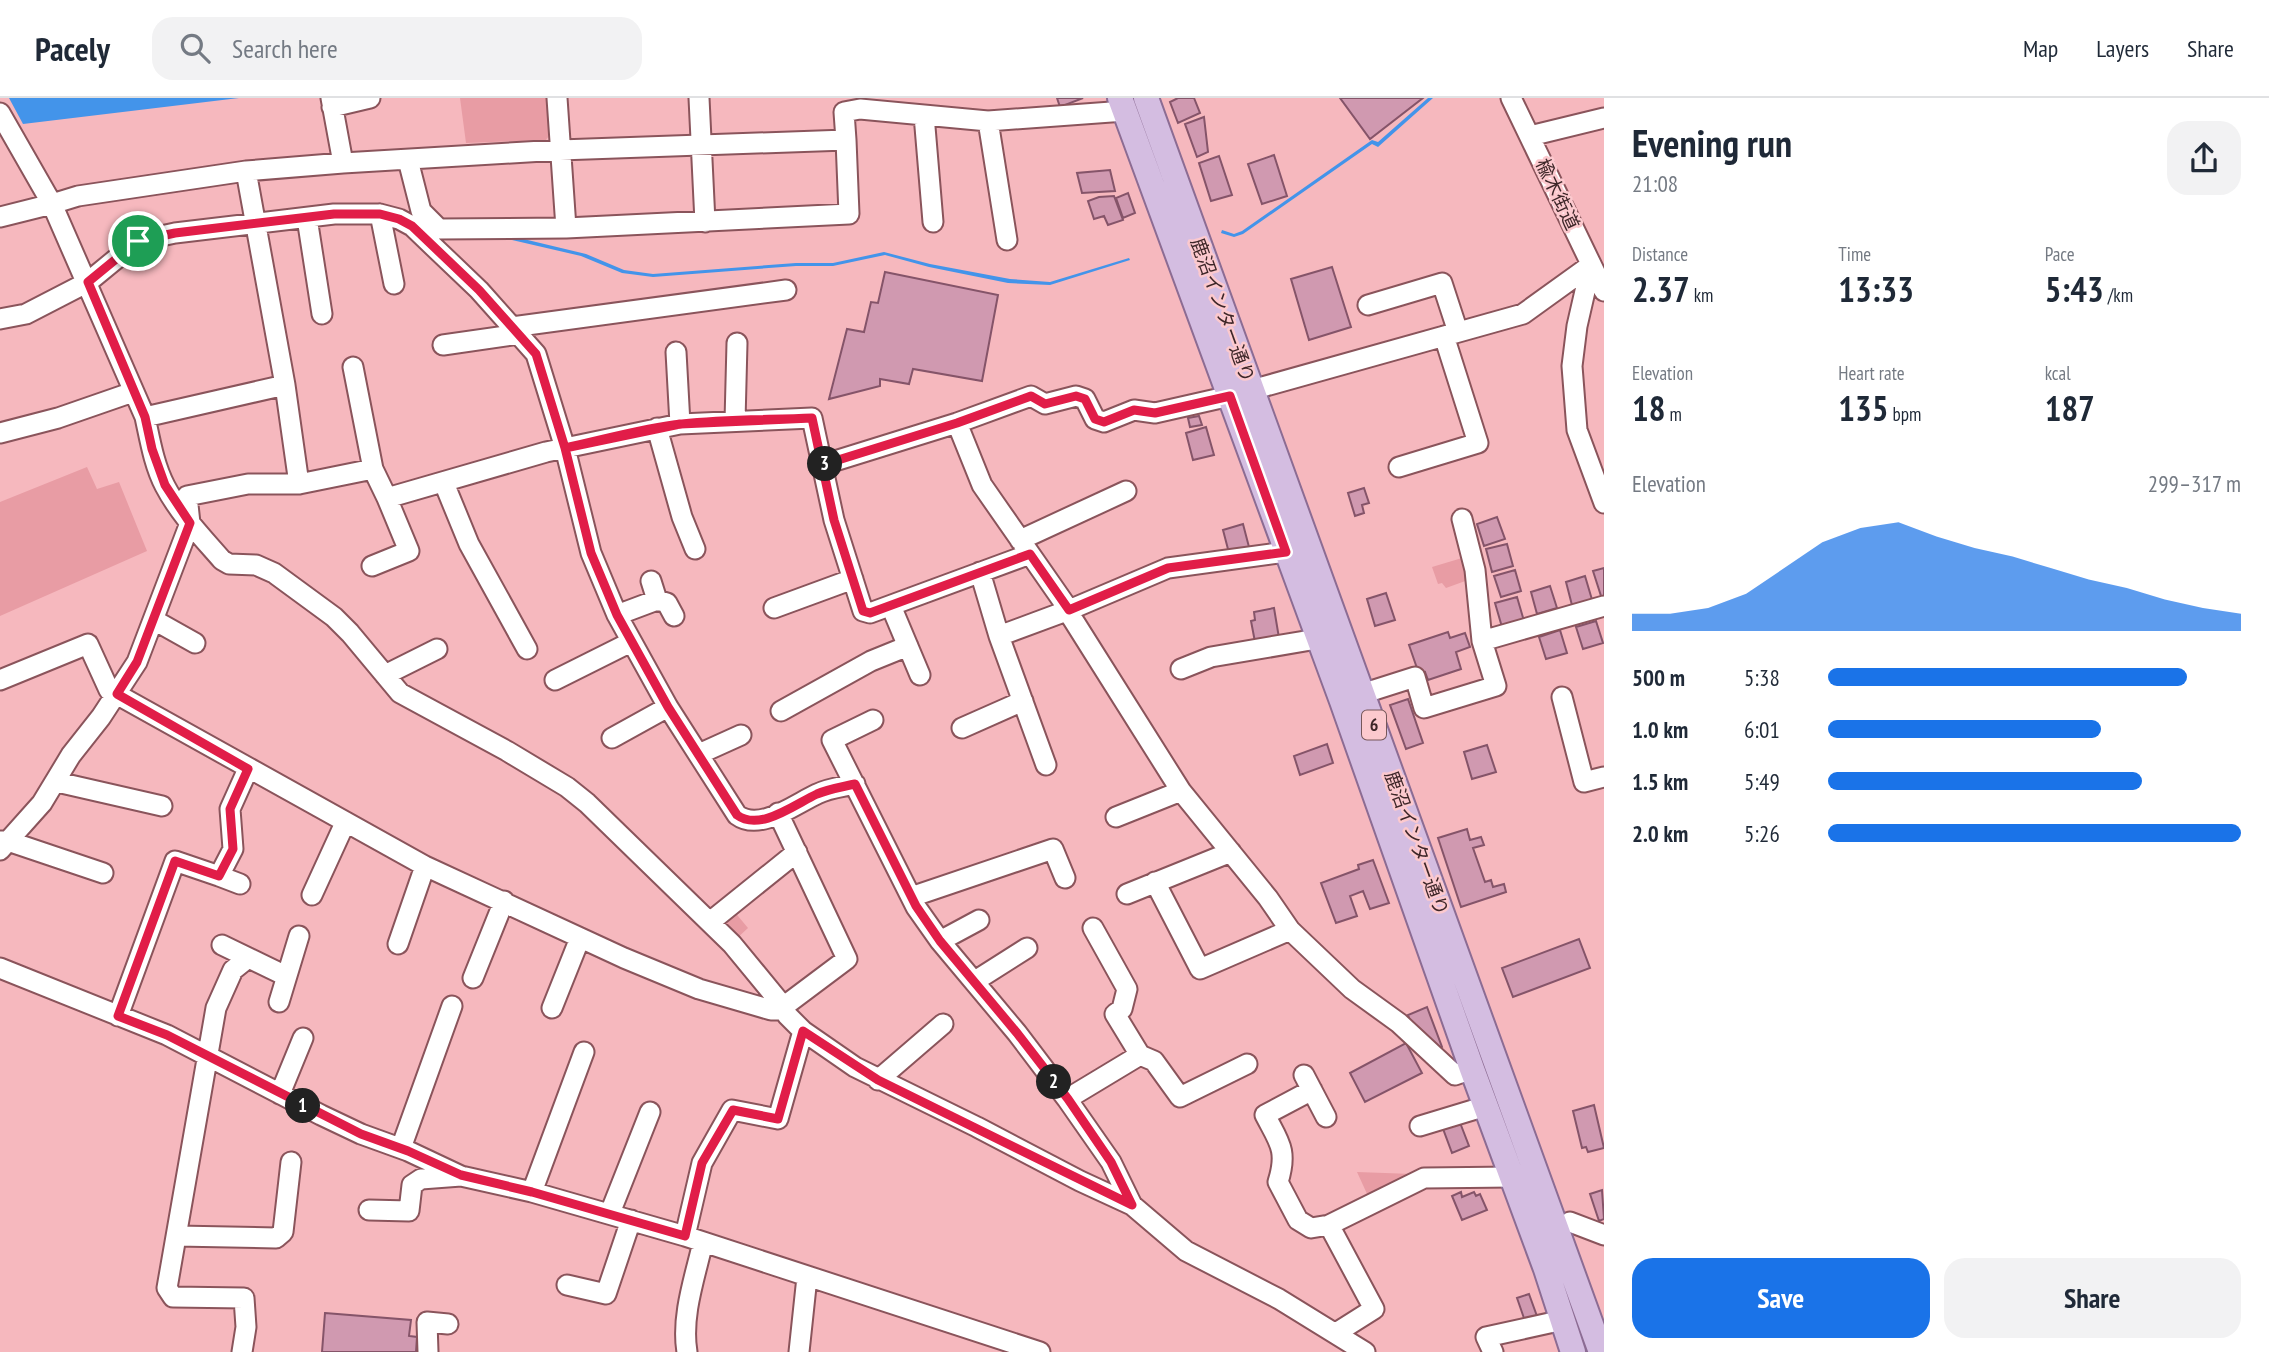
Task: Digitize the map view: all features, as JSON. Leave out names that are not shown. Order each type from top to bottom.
[{"type":"main road","name":"鹿沼インター通り","points":[[1146,98],[1241,393],[1286,552],[1317,639],[1352,697],[1472,1069],[1573,1352]]},
{"type":"main road","name":"鹿沼インター通り","points":[[1123,105],[1241,393],[1352,697],[1601,1352]]},
{"type":"street","points":[[343,163],[331,102],[370,98]]},
{"type":"street","points":[[557,98],[566,228]]},
{"type":"street","points":[[699,98],[705,222]]},
{"type":"street","name":"楡木街道","points":[[1511,98],[1604,291]]},
{"type":"street","points":[[408,160],[421,211],[439,229],[566,228],[849,214],[843,105],[860,109],[988,121],[1123,105]]},
{"type":"street","points":[[0,113],[51,204],[88,282],[145,417],[152,449],[165,485],[190,523],[222,560],[229,564],[256,565],[274,573],[334,617],[400,692],[567,787],[617,830],[732,944],[783,1006],[787,1015],[803,1031],[878,1080],[967,1121],[1132,1205],[1186,1251],[1279,1299],[1365,1352]]},
{"type":"street","points":[[924,115],[933,222]]},
{"type":"street","points":[[1530,136],[1604,118]]},
{"type":"street","points":[[988,121],[1007,240]]},
{"type":"street","points":[[0,217],[78,196],[246,172],[343,163],[560,150],[846,140]]},
{"type":"street","points":[[246,172],[285,385],[299,484]]},
{"type":"street","points":[[0,319],[26,314],[88,282],[138,241],[175,233],[306,218],[380,214],[412,226],[479,290],[536,354],[565,448],[591,553],[617,615],[668,707],[737,815],[754,821],[778,813],[820,792],[855,784]]},
{"type":"street","points":[[380,214],[394,284]]},
{"type":"street","points":[[306,218],[322,314]]},
{"type":"street","points":[[822,465],[957,423],[1031,396],[1045,404],[1076,396],[1085,399],[1095,419],[1104,422],[1134,410],[1155,413],[1241,393],[1524,314],[1591,265]]},
{"type":"street","points":[[1591,265],[1577,326],[1572,366],[1577,430],[1604,503]]},
{"type":"street","points":[[1368,305],[1442,283],[1451,334],[1478,443],[1399,467]]},
{"type":"street","points":[[443,345],[634,309],[786,290]]},
{"type":"street","points":[[735,421],[737,343]]},
{"type":"street","points":[[676,352],[680,424]]},
{"type":"street","points":[[353,368],[373,469],[409,551],[372,566]]},
{"type":"street","points":[[145,417],[285,385]]},
{"type":"street","points":[[0,433],[58,418],[133,392]]},
{"type":"street","points":[[387,498],[565,448],[657,428],[680,424],[812,418],[834,520],[863,611],[870,613],[980,572],[1126,491]]},
{"type":"street","points":[[957,423],[982,485],[1069,610],[1181,791],[1268,898],[1290,930],[1352,989],[1399,1023],[1455,1075],[1472,1069]]},
{"type":"street","points":[[657,428],[682,517],[695,549]]},
{"type":"street","points":[[103,873],[3,844],[42,803],[71,755],[117,694],[137,662],[190,523],[187,496],[248,484],[299,484],[373,469]]},
{"type":"street","points":[[444,482],[469,544],[527,649]]},
{"type":"street","points":[[1352,697],[1415,677],[1424,708],[1496,686],[1482,641],[1475,570],[1462,519]]},
{"type":"street","points":[[999,636],[1168,568],[1286,552]]},
{"type":"street","points":[[980,572],[999,636],[1046,765]]},
{"type":"street","points":[[774,608],[853,579]]},
{"type":"street","points":[[651,581],[657,600]]},
{"type":"street","points":[[617,615],[657,600],[667,603],[674,615]]},
{"type":"street","points":[[891,606],[920,675]]},
{"type":"street","points":[[1482,641],[1604,606]]},
{"type":"street","points":[[154,620],[195,643]]},
{"type":"street","points":[[1181,669],[1211,657],[1317,639]]},
{"type":"street","points":[[555,680],[631,642]]},
{"type":"street","points":[[0,680],[88,644],[109,690],[425,866],[580,938],[699,989],[771,1010],[779,1010],[847,960],[778,813]]},
{"type":"street","points":[[781,711],[871,661],[908,646]]},
{"type":"street","points":[[385,675],[437,649]]},
{"type":"street","points":[[1562,697],[1584,782],[1604,777]]},
{"type":"street","points":[[962,728],[1023,701]]},
{"type":"street","points":[[612,738],[668,707]]},
{"type":"street","points":[[873,720],[832,740],[911,897],[940,941],[1068,1099],[1111,1162],[1132,1205]]},
{"type":"street","points":[[699,754],[741,735]]},
{"type":"street","points":[[219,876],[233,849],[230,809],[248,769]]},
{"type":"street","points":[[57,782],[162,806]]},
{"type":"street","points":[[1116,817],[1181,791]]},
{"type":"street","points":[[312,895],[345,823]]},
{"type":"street","points":[[911,897],[1053,849],[1065,878]]},
{"type":"street","points":[[710,922],[797,852]]},
{"type":"street","points":[[1127,894],[1231,852]]},
{"type":"street","points":[[118,1016],[175,861],[240,884]]},
{"type":"street","points":[[398,944],[425,866]]},
{"type":"street","points":[[1155,882],[1200,969],[1290,930]]},
{"type":"street","points":[[473,978],[503,901]]},
{"type":"street","points":[[940,941],[979,920]]},
{"type":"street","points":[[1093,928],[1127,989],[1122,1009],[1115,1014],[1140,1055],[1154,1061],[1180,1097],[1247,1064]]},
{"type":"street","points":[[279,1002],[299,936]]},
{"type":"street","points":[[552,1008],[580,938]]},
{"type":"street","points":[[222,945],[286,975]]},
{"type":"street","points":[[975,981],[1027,948]]},
{"type":"street","points":[[242,1352],[246,1327],[244,1298],[173,1297],[167,1288],[216,1008],[233,970],[248,958]]},
{"type":"street","points":[[0,968],[167,1035],[361,1134],[401,1148],[461,1175],[610,1213],[1040,1352]]},
{"type":"street","points":[[401,1148],[452,1006]]},
{"type":"street","points":[[878,1080],[943,1024]]},
{"type":"street","points":[[687,1352],[685,1339],[702,1163],[733,1110],[778,1119],[803,1031]]},
{"type":"street","points":[[280,1094],[303,1038]]},
{"type":"street","points":[[532,1192],[584,1052]]},
{"type":"street","points":[[1068,1099],[1140,1055]]},
{"type":"street","points":[[1326,1117],[1308,1083],[1265,1115],[1282,1149],[1284,1163],[1279,1182],[1298,1220],[1311,1228],[1329,1225],[1424,1178],[1512,1177]]},
{"type":"street","points":[[1420,1126],[1486,1106]]},
{"type":"street","points":[[610,1213],[650,1112]]},
{"type":"street","points":[[177,1236],[275,1238],[283,1232],[290,1162]]},
{"type":"street","points":[[369,1210],[409,1212],[412,1185],[421,1179],[461,1175]]},
{"type":"street","points":[[567,1285],[606,1294],[632,1220]]},
{"type":"street","points":[[1570,1222],[1604,1235]]},
{"type":"street","points":[[1329,1225],[1374,1309],[1336,1333]]},
{"type":"street","points":[[799,1352],[807,1277]]},
{"type":"street","points":[[1493,1352],[1486,1337],[1563,1320]]},
{"type":"street","points":[[428,1352],[427,1322],[448,1324]]},
{"type":"shaded area","points":[[460,98],[549,98],[551,133],[546,140],[466,143]]},
{"type":"shaded area","points":[[87,467],[97,489],[119,482],[147,551],[0,616],[0,502]]},
{"type":"shaded area","points":[[1462,558],[1468,580],[1446,588],[1442,583],[1438,584],[1432,567]]},
{"type":"shaded area","points":[[733,910],[748,928],[734,941],[719,928]]},
{"type":"shaded area","points":[[1357,1172],[1413,1174],[1368,1196]]},
{"type":"water","points":[[9,98],[239,98],[23,124]]},
{"type":"water","points":[[1428,98],[1433,98],[1378,147],[1372,144],[1243,234],[1234,237],[1221,233],[1222,230],[1234,234],[1242,231],[1372,140],[1378,142]]},
{"type":"water","points":[[382,205],[421,220],[439,235],[511,236],[586,254],[624,270],[653,274],[796,263],[833,263],[884,252],[1010,279],[1050,282],[1129,258],[1130,260],[1050,285],[1008,283],[885,255],[833,266],[796,266],[653,277],[622,273],[581,256],[512,240],[437,239],[418,222],[382,209],[334,210],[185,227],[139,236],[130,240],[100,268],[67,288],[29,307],[0,314],[0,310],[25,306],[62,288],[127,240],[149,229],[297,210]]},
{"type":"building","points":[[1057,98],[1083,98],[1060,107]]},
{"type":"building","points":[[1178,98],[1194,98],[1200,113],[1178,123],[1170,102]]},
{"type":"building","points":[[1340,98],[1423,98],[1370,139]]},
{"type":"building","points":[[1204,117],[1208,152],[1197,157],[1185,124]]},
{"type":"building","points":[[1274,155],[1287,196],[1262,204],[1248,164]]},
{"type":"building","points":[[1219,156],[1232,195],[1211,201],[1199,163]]},
{"type":"building","points":[[1110,170],[1115,191],[1082,193],[1077,173]]},
{"type":"building","points":[[1128,193],[1135,213],[1123,218],[1116,198]]},
{"type":"building","points":[[1114,196],[1123,220],[1108,225],[1104,216],[1094,219],[1088,201]]},
{"type":"building","points":[[1332,267],[1351,327],[1309,340],[1291,279]]},
{"type":"building","points":[[885,272],[998,295],[982,381],[913,369],[909,384],[880,379],[880,386],[829,399],[847,329],[864,332],[871,302],[878,303]]},
{"type":"building","points":[[1199,416],[1202,425],[1190,427],[1188,418]]},
{"type":"building","points":[[1206,427],[1214,455],[1193,460],[1186,433]]},
{"type":"building","points":[[1364,488],[1369,503],[1362,505],[1364,513],[1355,516],[1348,493]]},
{"type":"building","points":[[1497,517],[1505,539],[1484,546],[1477,524]]},
{"type":"building","points":[[1243,524],[1249,547],[1229,553],[1223,530]]},
{"type":"building","points":[[1507,544],[1513,566],[1492,572],[1486,549]]},
{"type":"building","points":[[1604,568],[1604,598],[1602,599],[1593,571]]},
{"type":"building","points":[[1515,570],[1521,591],[1501,597],[1494,576]]},
{"type":"building","points":[[1585,576],[1593,603],[1573,609],[1566,582]]},
{"type":"building","points":[[1550,586],[1557,608],[1537,614],[1531,592]]},
{"type":"building","points":[[1386,593],[1395,620],[1375,626],[1367,599]]},
{"type":"building","points":[[1517,597],[1524,621],[1502,627],[1495,603]]},
{"type":"building","points":[[1274,608],[1279,638],[1255,642],[1251,621],[1255,620],[1254,612]]},
{"type":"building","points":[[1596,621],[1603,643],[1583,649],[1576,627]]},
{"type":"building","points":[[1560,630],[1567,653],[1546,659],[1539,637]]},
{"type":"building","points":[[1448,632],[1450,638],[1465,633],[1470,647],[1456,652],[1461,669],[1428,680],[1425,672],[1419,674],[1409,645]]},
{"type":"building","points":[[1408,699],[1423,743],[1406,749],[1390,705]]},
{"type":"building","points":[[1327,744],[1333,763],[1300,775],[1294,756]]},
{"type":"building","points":[[1487,745],[1496,772],[1472,779],[1464,752]]},
{"type":"building","points":[[1467,829],[1470,840],[1481,837],[1484,845],[1473,848],[1485,882],[1491,880],[1493,887],[1504,884],[1506,892],[1461,907],[1438,838]]},
{"type":"building","points":[[1373,860],[1389,903],[1370,909],[1363,891],[1350,896],[1357,916],[1336,923],[1321,883],[1359,869],[1358,865]]},
{"type":"building","points":[[1579,939],[1590,968],[1513,997],[1502,968]]},
{"type":"building","points":[[1427,1007],[1442,1047],[1433,1050],[1412,1026],[1408,1015]]},
{"type":"building","points":[[1406,1043],[1422,1073],[1365,1102],[1350,1073]]},
{"type":"building","points":[[1594,1105],[1604,1148],[1588,1152],[1586,1147],[1582,1148],[1573,1111]]},
{"type":"building","points":[[1459,1120],[1469,1146],[1452,1153],[1442,1126]]},
{"type":"building","points":[[1602,1190],[1604,1219],[1599,1221],[1590,1194]]},
{"type":"building","points":[[1461,1192],[1462,1197],[1474,1192],[1476,1196],[1480,1194],[1487,1210],[1462,1220],[1452,1196]]},
{"type":"building","points":[[1529,1294],[1538,1319],[1526,1324],[1517,1298]]},
{"type":"building","points":[[325,1313],[411,1320],[409,1336],[417,1337],[416,1352],[322,1352]]},
{"type":"route","points":[[138,241],[88,282],[145,417],[152,449],[165,485],[190,523],[137,662],[117,694],[248,769],[230,809],[233,849],[219,876],[175,861],[118,1016],[167,1035],[361,1134],[408,1151],[461,1175],[610,1213],[685,1236],[702,1163],[733,1110],[778,1119],[803,1031],[878,1080],[1132,1205],[1111,1162],[1068,1099],[940,941],[916,906],[855,784],[820,792],[778,813],[754,821],[737,815],[668,707],[617,615],[591,553],[565,448],[680,424],[812,418],[822,465],[957,423],[1031,396],[1045,404],[1076,396],[1085,399],[1095,419],[1104,422],[1134,410],[1155,413],[1230,396],[1286,552],[1168,568],[1069,610],[1030,554],[870,613],[863,611],[834,520],[822,465],[812,418],[735,421],[680,424],[657,428],[565,448],[536,354],[479,290],[412,226],[399,219],[380,214],[334,214],[175,233],[138,241]]}]
